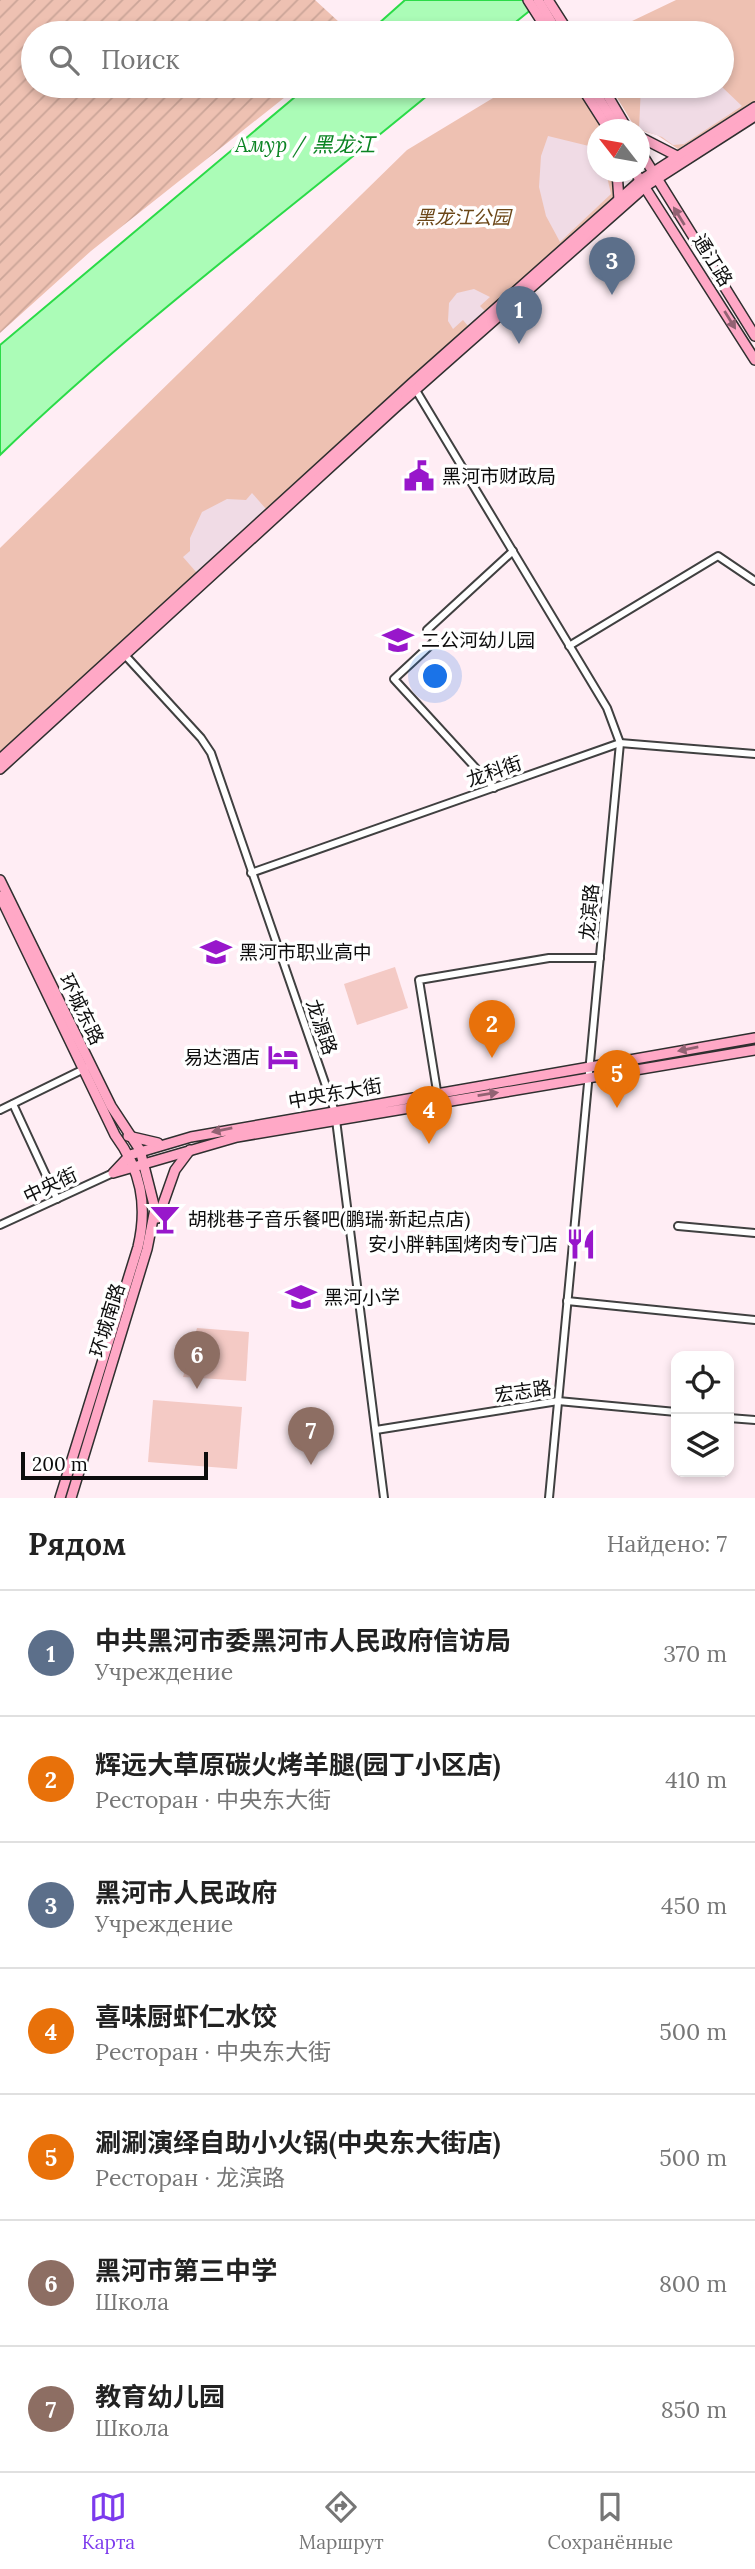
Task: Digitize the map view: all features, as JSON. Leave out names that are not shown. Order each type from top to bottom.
[{"type":"main road","points":[[528,0],[541,21]]},
{"type":"main road","points":[[538,0],[551,21]]},
{"type":"main road","points":[[548,0],[561,21]]},
{"type":"main road","points":[[589,98],[602,119]]},
{"type":"main road","points":[[599,98],[612,119]]},
{"type":"main road","points":[[608,98],[621,119]]},
{"type":"main road","points":[[650,176],[755,107]]},
{"type":"main road","points":[[650,176],[755,116]]},
{"type":"main road","points":[[650,143],[677,156]]},
{"type":"main road","points":[[618,182],[619,200]]},
{"type":"main road","points":[[0,769],[414,386],[642,182]]},
{"type":"main road","points":[[414,386],[643,182]]},
{"type":"main road","name":"通江路","points":[[649,182],[755,359]]},
{"type":"main road","name":"通江路","points":[[650,182],[755,336]]},
{"type":"main road","points":[[0,759],[123,653]]},
{"type":"main road","name":"环城东路","points":[[0,880],[115,1135],[130,1154]]},
{"type":"main road","name":"环城东路","points":[[0,896],[87,1068],[128,1136],[140,1150]]},
{"type":"main road","name":"中央东大街","points":[[130,1154],[159,1144],[590,1072],[755,1038]]},
{"type":"main road","name":"中央东大街","points":[[113,1173],[195,1147],[437,1091],[755,1050]]},
{"type":"main road","points":[[128,1136],[159,1144]]},
{"type":"main road","points":[[147,1249],[175,1170],[184,1154],[195,1147]]},
{"type":"main road","name":"环城南路","points":[[71,1498],[147,1249],[155,1209],[140,1150]]},
{"type":"main road","points":[[113,1173],[130,1154]]},
{"type":"main road","name":"环城南路","points":[[60,1498],[143,1226],[143,1196],[130,1154]]},
{"type":"street","name":"龙滨路","points":[[414,386],[607,708],[620,743],[549,1498]]},
{"type":"street","points":[[494,788],[394,679],[436,640],[427,631],[513,551]]},
{"type":"street","points":[[569,646],[718,556],[755,581]]},
{"type":"street","name":"龙源路","points":[[123,653],[211,753],[336,1116],[384,1498]]},
{"type":"street","name":"龙科街","points":[[251,873],[620,743],[755,754]]},
{"type":"street","points":[[437,1091],[419,980],[549,958],[600,958]]},
{"type":"street","points":[[0,1110],[87,1068]]},
{"type":"street","points":[[13,1104],[57,1199]]},
{"type":"street","name":"中央街","points":[[0,1224],[113,1173]]},
{"type":"street","points":[[678,1226],[755,1233]]},
{"type":"street","points":[[567,1301],[755,1320]]},
{"type":"street","name":"宏志路","points":[[376,1430],[558,1401],[671,1412]]},
{"type":"street","points":[[734,1418],[755,1420]]},
{"type":"green space","points":[[0,0],[315,0],[338,21],[21,21],[21,98],[284,98],[91,251],[0,333]]},
{"type":"green space","points":[[676,0],[755,0],[755,101],[678,149],[650,133],[650,119],[630,119],[617,98],[734,98],[734,21],[632,21]]},
{"type":"green space","name":"黑龙江公园","points":[[493,98],[586,98],[599,119],[587,119],[587,182],[613,182],[616,190],[613,200],[406,382],[0,752],[0,548],[407,150]]},
{"type":"shaded area","points":[[640,98],[734,98],[742,106],[684,144],[673,145],[650,133],[650,119],[639,119]]},
{"type":"shaded area","points":[[548,136],[587,146],[587,182],[608,182],[611,194],[560,242],[546,216],[539,187],[541,156]]},
{"type":"shaded area","points":[[474,289],[490,297],[480,306],[485,311],[468,326],[463,320],[453,329],[448,321],[449,303],[457,293]]},
{"type":"shaded area","points":[[252,493],[266,509],[197,573],[183,557],[190,551],[190,538],[202,512],[227,499],[246,500]]},
{"type":"shaded area","points":[[395,967],[408,1008],[357,1025],[344,984]]},
{"type":"shaded area","points":[[197,1328],[249,1332],[246,1381],[183,1377]]},
{"type":"shaded area","points":[[153,1400],[242,1407],[237,1469],[148,1462]]},
{"type":"water","points":[[405,0],[543,0],[517,21],[381,21]]},
{"type":"water","name":"Амур / 黑龙江","points":[[294,98],[424,98],[106,358],[0,455],[0,345]]},
{"type":"place","name":"黑河市人民政府","points":[[612,295]]},
{"type":"place","name":"中共黑河市委黑河市人民政府信访局","points":[[519,344]]},
{"type":"place","name":"黑河市财政局","points":[[419,476]]},
{"type":"place","name":"二公河幼儿园","points":[[398,640]]},
{"type":"place","name":"黑河市职业高中","points":[[216,952]]},
{"type":"place","name":"易达酒店","points":[[283,1057]]},
{"type":"place","name":"辉远大草原碳火烤羊腿(园丁小区店)","points":[[492,1058]]},
{"type":"place","name":"涮涮演绎自助小火锅(中央东大街店)","points":[[617,1108]]},
{"type":"place","name":"喜味厨虾仁水饺","points":[[429,1144]]},
{"type":"place","name":"胡桃巷子音乐餐吧(鹏瑞·新起点店)","points":[[165,1219]]},
{"type":"place","name":"安小胖韩国烤肉专门店","points":[[581,1244]]},
{"type":"place","name":"黑河小学","points":[[301,1297]]},
{"type":"place","name":"黑河市第三中学","points":[[197,1389]]},
{"type":"place","name":"教育幼儿园","points":[[311,1465]]}]
